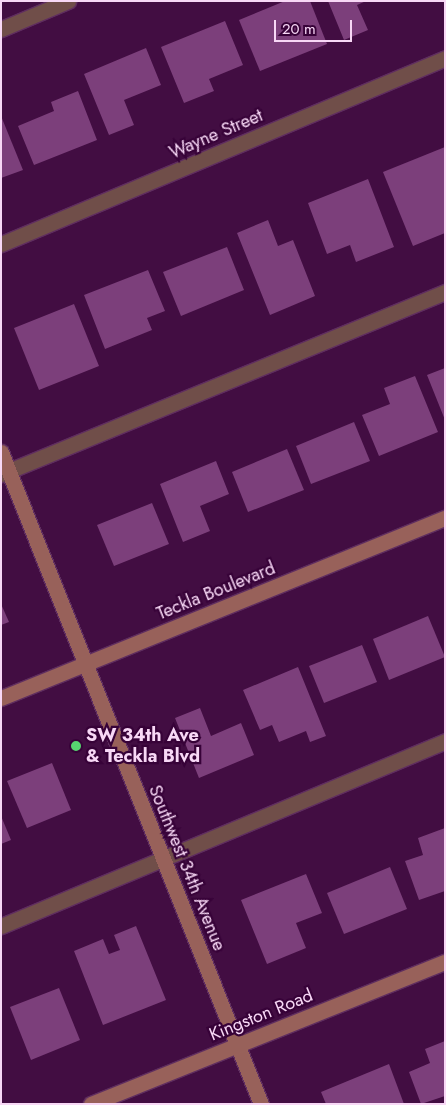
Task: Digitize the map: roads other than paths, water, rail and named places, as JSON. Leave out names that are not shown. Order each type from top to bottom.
[{"type":"main road","name":"Southwest 34th Avenue","points":[[1,452],[5,472],[86,664],[261,1104]]},
{"type":"main road","name":"Teckla Boulevard","points":[[1,698],[445,518]]},
{"type":"main road","name":"Kingston Road","points":[[91,1104],[445,962]]},
{"type":"street","points":[[1,29],[68,1]]},
{"type":"street","name":"Wayne Street","points":[[1,244],[445,58]]},
{"type":"street","points":[[5,472],[445,292]]},
{"type":"street","points":[[1,926],[164,860],[445,741]]},
{"type":"place","name":"SW 34th Ave & Teckla Blvd","points":[[76,746]]}]
